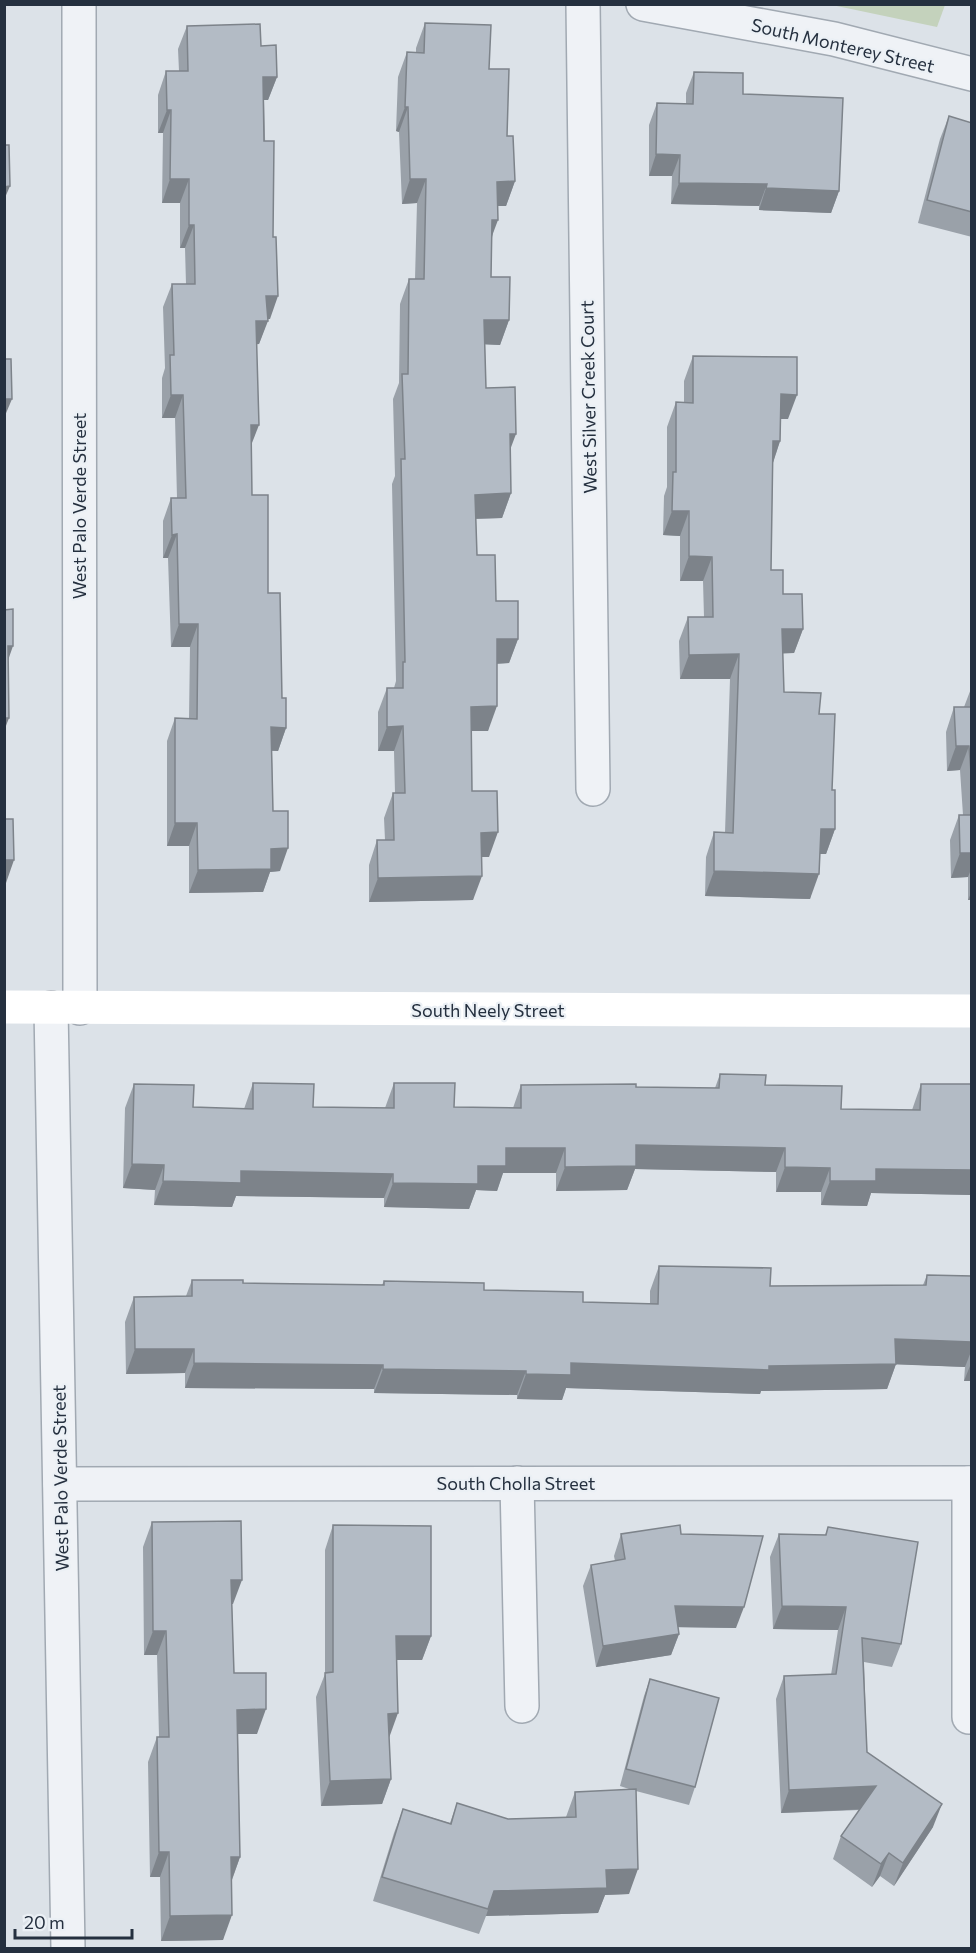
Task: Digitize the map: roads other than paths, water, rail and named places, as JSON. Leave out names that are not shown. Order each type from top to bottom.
[{"type":"street","name":"West Palo Verde Street","points":[[68,1948],[60,1484],[79,4]]},
{"type":"street","name":"West Silver Creek Court","points":[[583,4],[593,789]]},
{"type":"street","name":"South Monterey Street","points":[[643,4],[834,39],[972,74]]},
{"type":"street","name":"South Neely Street","points":[[4,1007],[972,1011]]},
{"type":"street","points":[[517,1483],[522,1706]]},
{"type":"street","name":"South Cholla Street","points":[[60,1484],[970,1483]]},
{"type":"street","points":[[969,1717],[970,1483]]}]
